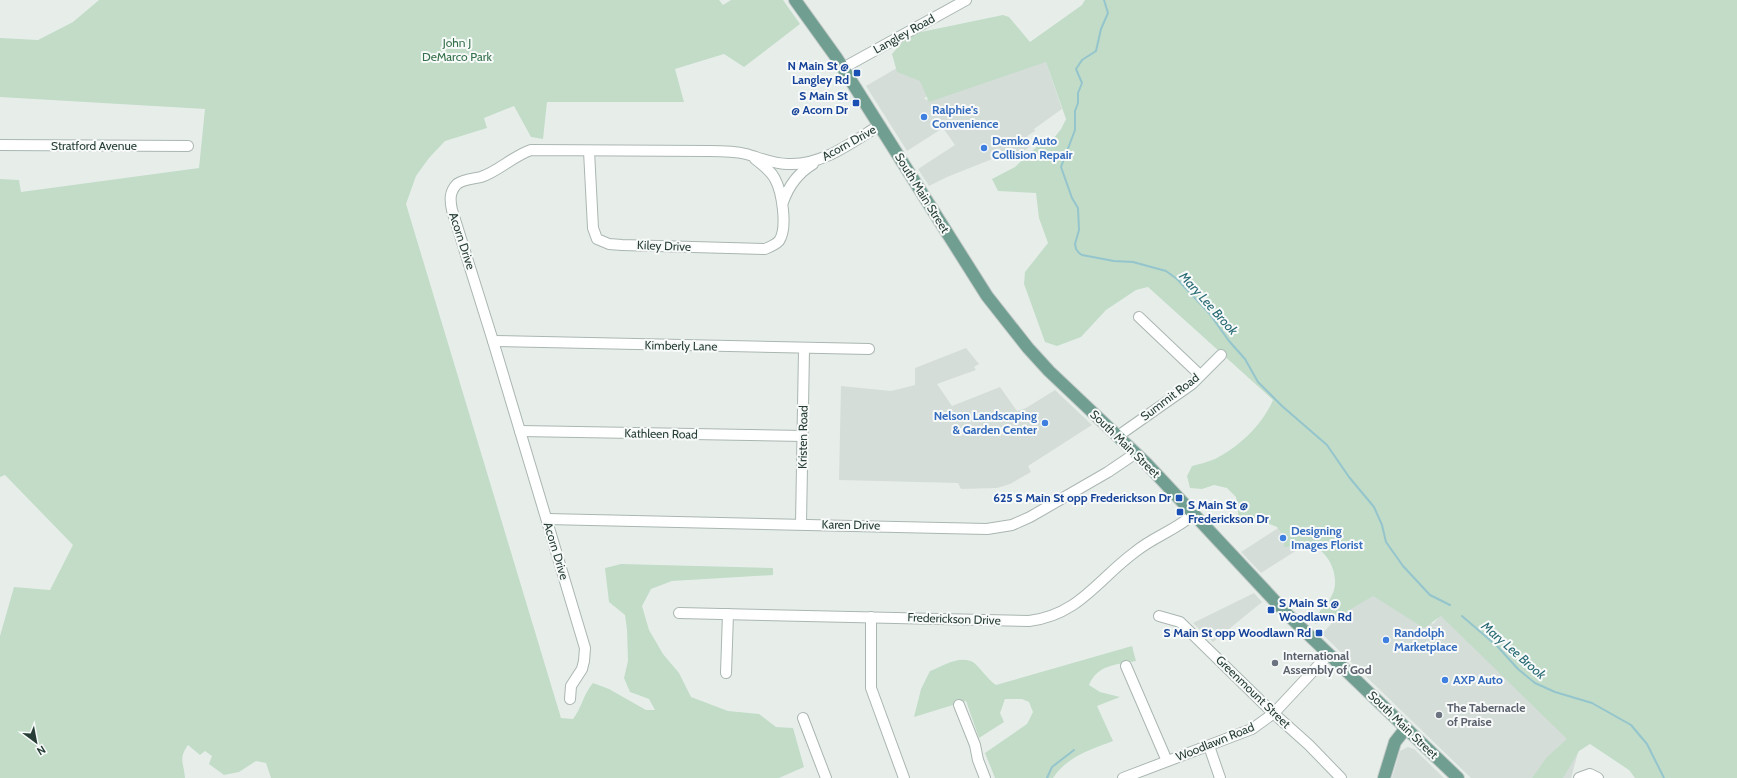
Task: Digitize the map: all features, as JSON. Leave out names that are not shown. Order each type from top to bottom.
[{"type":"main road","name":"South Main Street","points":[[795,0],[843,68],[987,296],[1008,325],[1049,371],[1136,453],[1266,592],[1458,778]]},
{"type":"main road","points":[[1384,778],[1395,742],[1406,728]]},
{"type":"street","name":"Langley Road","points":[[843,68],[966,0]]},
{"type":"street","name":"Acorn Drive","points":[[570,699],[571,686],[582,669],[585,648],[452,210],[450,200],[452,191],[458,184],[487,175],[512,158],[531,150],[738,152],[753,157],[788,164],[807,164],[820,160],[880,125]]},
{"type":"street","name":"Stratford Avenue","points":[[0,145],[188,146]]},
{"type":"street","name":"Kiley Drive","points":[[588,150],[593,228],[598,238],[609,244],[765,249],[779,240],[783,228],[782,202],[780,189],[775,178],[753,157]]},
{"type":"street","name":"Kiley Drive","points":[[782,202],[788,187],[799,174],[820,160]]},
{"type":"street","points":[[1139,317],[1200,375]]},
{"type":"street","name":"Kimberly Lane","points":[[493,341],[804,349],[869,349]]},
{"type":"street","name":"Kristen Road","points":[[801,524],[804,349]]},
{"type":"street","name":"Summit Road","points":[[1118,436],[1188,387],[1221,355]]},
{"type":"street","name":"Kathleen Road","points":[[520,431],[803,436]]},
{"type":"street","name":"Karen Drive","points":[[547,519],[988,529],[1012,525],[1030,517],[1108,472],[1136,453]]},
{"type":"street","name":"Frederickson Drive","points":[[679,613],[1029,621],[1045,619],[1072,606],[1134,552],[1185,522],[1194,514]]},
{"type":"street","points":[[726,673],[728,614]]},
{"type":"street","name":"Greenmount Street","points":[[1159,616],[1180,622],[1310,746],[1341,778]]},
{"type":"street","points":[[871,617],[871,688],[904,778]]},
{"type":"street","name":"Woodlawn Road","points":[[1124,778],[1252,729],[1274,713],[1329,654]]},
{"type":"street","points":[[1126,666],[1167,762]]},
{"type":"street","points":[[959,705],[975,745],[978,760],[985,778]]},
{"type":"street","points":[[803,718],[826,778]]},
{"type":"street","points":[[1209,746],[1220,778]]},
{"type":"street","points":[[1579,778],[1590,774],[1598,778]]},
{"type":"shaded area","points":[[914,58],[938,91],[924,98],[926,100],[1045,59],[1062,109],[1034,129],[1035,131],[1027,136],[1033,144],[1025,150],[1024,154],[1015,159],[1010,157],[1002,160],[1000,156],[947,177],[929,186],[918,169],[955,145],[943,128],[907,151],[866,86]]},
{"type":"shaded area","points":[[966,348],[979,364],[974,367],[976,370],[937,384],[952,406],[1000,387],[1017,411],[1026,408],[1055,390],[1092,425],[1028,466],[1031,472],[1010,484],[997,488],[961,489],[958,483],[839,480],[841,386],[891,391],[915,385],[915,368]]},
{"type":"shaded area","points":[[1332,493],[1349,517],[1261,573],[1241,552]]},
{"type":"shaded area","points":[[1379,571],[1433,624],[1453,602],[1589,712],[1571,778],[1471,778],[1322,634]]},
{"type":"shaded area","points":[[1254,593],[1262,602],[1213,642],[1193,623]]},
{"type":"shaded area","points":[[1408,747],[1414,749],[1444,778],[1392,778],[1400,751]]},
{"type":"green space","name":"John J DeMarco Park","points":[[99,0],[719,0],[723,5],[731,0],[783,0],[800,24],[744,67],[724,54],[675,69],[684,102],[547,102],[543,139],[531,137],[514,106],[484,118],[487,128],[445,141],[429,158],[416,176],[406,204],[561,718],[573,719],[579,710],[587,691],[593,683],[609,689],[646,710],[655,710],[649,699],[630,692],[624,678],[628,661],[625,615],[609,602],[605,568],[621,564],[773,568],[773,575],[672,581],[651,589],[642,606],[649,630],[663,654],[679,673],[691,697],[728,711],[759,714],[776,727],[793,728],[804,767],[779,778],[271,778],[266,763],[256,761],[239,772],[224,775],[209,764],[212,756],[205,751],[200,755],[188,745],[182,758],[185,778],[0,778],[0,636],[14,587],[50,590],[73,545],[5,475],[0,477],[0,179],[19,180],[21,192],[199,168],[205,109],[0,97],[0,38],[38,40],[73,22]]},
{"type":"green space","points":[[1085,0],[1737,0],[1737,778],[1635,778],[1629,770],[1590,744],[1579,751],[1563,778],[1532,778],[1547,757],[1567,739],[1441,616],[1424,628],[1373,596],[1339,616],[1315,624],[1318,614],[1332,595],[1335,581],[1332,566],[1324,553],[1309,545],[1284,547],[1284,536],[1277,527],[1264,522],[1253,524],[1239,521],[1236,497],[1227,488],[1214,485],[1202,489],[1190,488],[1187,476],[1192,466],[1215,459],[1233,448],[1249,434],[1263,418],[1273,400],[1148,287],[1136,290],[1106,310],[1081,337],[1057,346],[1045,342],[1024,284],[1025,272],[1048,243],[1039,218],[1036,193],[998,191],[992,179],[1015,167],[1043,141],[1054,138],[1066,119],[1046,62],[929,102],[920,81],[897,72],[892,54],[904,40],[921,32],[1003,15],[1009,17],[1030,42],[1082,5]]},
{"type":"green space","points":[[1132,646],[1136,661],[1103,669],[1097,673],[1089,685],[1100,692],[1120,697],[1097,706],[1113,741],[1073,759],[1065,764],[1053,778],[995,778],[985,753],[1027,724],[1033,712],[1029,702],[1022,699],[1005,699],[1000,713],[1004,722],[979,738],[966,701],[914,717],[921,689],[930,671],[957,660],[968,660],[973,662],[996,685]]},
{"type":"waterway","name":"Mary Lee Brook","points":[[1104,0],[1108,13],[1101,29],[1096,51],[1082,60],[1076,69],[1082,83],[1078,93],[1078,103],[1075,111],[1075,130],[1061,167],[1072,198],[1078,208],[1079,230],[1075,244],[1076,249],[1082,255],[1114,261],[1133,262],[1166,271],[1177,279],[1209,313],[1229,341],[1245,359],[1258,382],[1282,406],[1327,445],[1349,477],[1374,507],[1382,525],[1386,542],[1403,566],[1430,595],[1450,605]]},
{"type":"waterway","name":"Mary Lee Brook","points":[[1462,616],[1498,647],[1518,669],[1535,683],[1555,692],[1592,703],[1631,725],[1647,744],[1664,778]]},
{"type":"waterway","points":[[1047,778],[1052,767],[1074,750]]},
{"type":"place","name":"N Main St @ Langley Rd","points":[[857,73]]},
{"type":"place","name":"S Main St @ Acorn Dr","points":[[856,103]]},
{"type":"place","name":"Ralphie's Convenience","points":[[924,117]]},
{"type":"place","name":"Demko Auto Collision Repair","points":[[984,148]]},
{"type":"place","name":"Nelson Landscaping & Garden Center","points":[[1045,423]]},
{"type":"place","name":"625 S Main St opp Frederickson Dr","points":[[1179,498]]},
{"type":"place","name":"S Main St @ Frederickson Dr","points":[[1180,512]]},
{"type":"place","name":"Designing Images Florist","points":[[1283,538]]},
{"type":"place","name":"S Main St @ Woodlawn Rd","points":[[1271,610]]},
{"type":"place","name":"S Main St opp Woodlawn Rd","points":[[1319,633]]},
{"type":"place","name":"Randolph Marketplace","points":[[1386,640]]},
{"type":"place","name":"International Assembly of God","points":[[1275,663]]},
{"type":"place","name":"AXP Auto","points":[[1445,680]]},
{"type":"place","name":"The Tabernacle of Praise","points":[[1439,715]]}]
